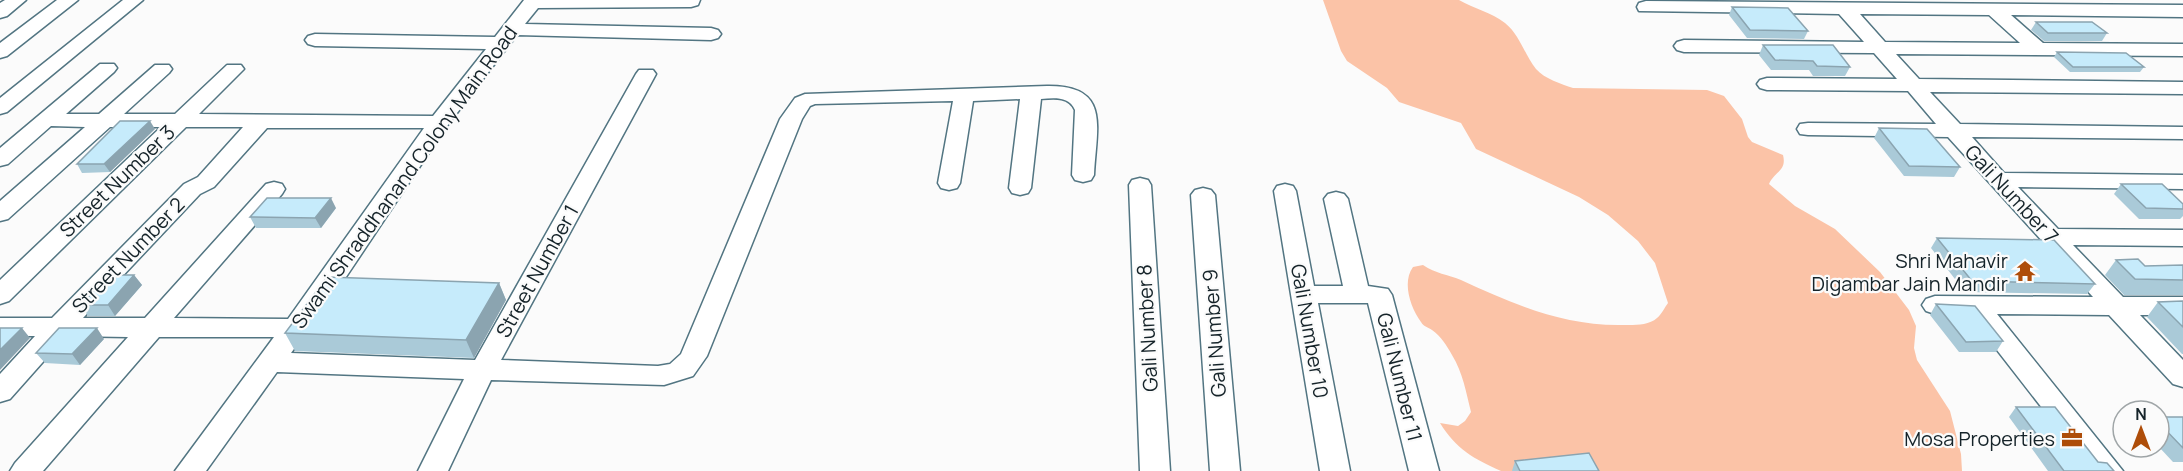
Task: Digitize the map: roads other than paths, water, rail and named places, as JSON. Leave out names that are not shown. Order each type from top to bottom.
[{"type":"street","points":[[0,12],[17,0]]},
{"type":"street","points":[[0,52],[69,0]]},
{"type":"street","points":[[0,108],[134,0]]},
{"type":"street","points":[[534,1],[690,1]]},
{"type":"street","name":"Swami Shraddhanand Colony Main Road","points":[[190,471],[336,271],[439,122],[534,1]]},
{"type":"street","points":[[1646,7],[2183,11]]},
{"type":"street","name":"Gali Number 7","points":[[1844,8],[2050,237],[2183,377]]},
{"type":"street","points":[[1993,9],[2038,49]]},
{"type":"street","points":[[315,40],[711,34]]},
{"type":"street","points":[[1684,46],[2183,50]]},
{"type":"street","points":[[0,159],[107,68]]},
{"type":"street","points":[[0,213],[162,69]]},
{"type":"street","name":"Street Number 3","points":[[0,295],[234,69]]},
{"type":"street","name":"Street Number 1","points":[[433,471],[483,369],[646,74]]},
{"type":"street","points":[[1767,84],[2183,88]]},
{"type":"street","points":[[269,362],[658,376],[681,372],[689,366],[694,356],[791,119],[802,102],[812,98],[1031,93],[1066,93],[1077,96],[1083,101],[1086,110],[1083,175]]},
{"type":"street","points":[[1020,188],[1031,93]]},
{"type":"street","points":[[949,183],[964,95]]},
{"type":"street","points":[[46,120],[439,122]]},
{"type":"street","name":"Street Number 2","points":[[0,392],[58,328],[192,189],[206,182],[260,122]]},
{"type":"street","points":[[1808,129],[2183,133]]},
{"type":"street","points":[[1998,180],[2183,182]]},
{"type":"street","name":"Gali Number 8","points":[[1140,185],[1155,471]]},
{"type":"street","points":[[25,471],[274,189]]},
{"type":"street","name":"Gali Number 10","points":[[1285,191],[1335,471]]},
{"type":"street","name":"Gali Number 9","points":[[1203,195],[1226,471]]},
{"type":"street","name":"Gali Number 11","points":[[1336,198],[1356,294],[1379,295],[1424,471]]},
{"type":"street","points":[[2050,237],[2183,238]]},
{"type":"street","points":[[1304,294],[1356,294]]},
{"type":"street","points":[[1935,305],[2183,306]]},
{"type":"street","points":[[1976,305],[2108,471]]},
{"type":"street","points":[[0,327],[293,328]]},
{"type":"place","name":"Shri Mahavir Digambar Jain Mandir","points":[[2025,271]]},
{"type":"place","name":"Mosa Properties","points":[[2072,438]]}]
